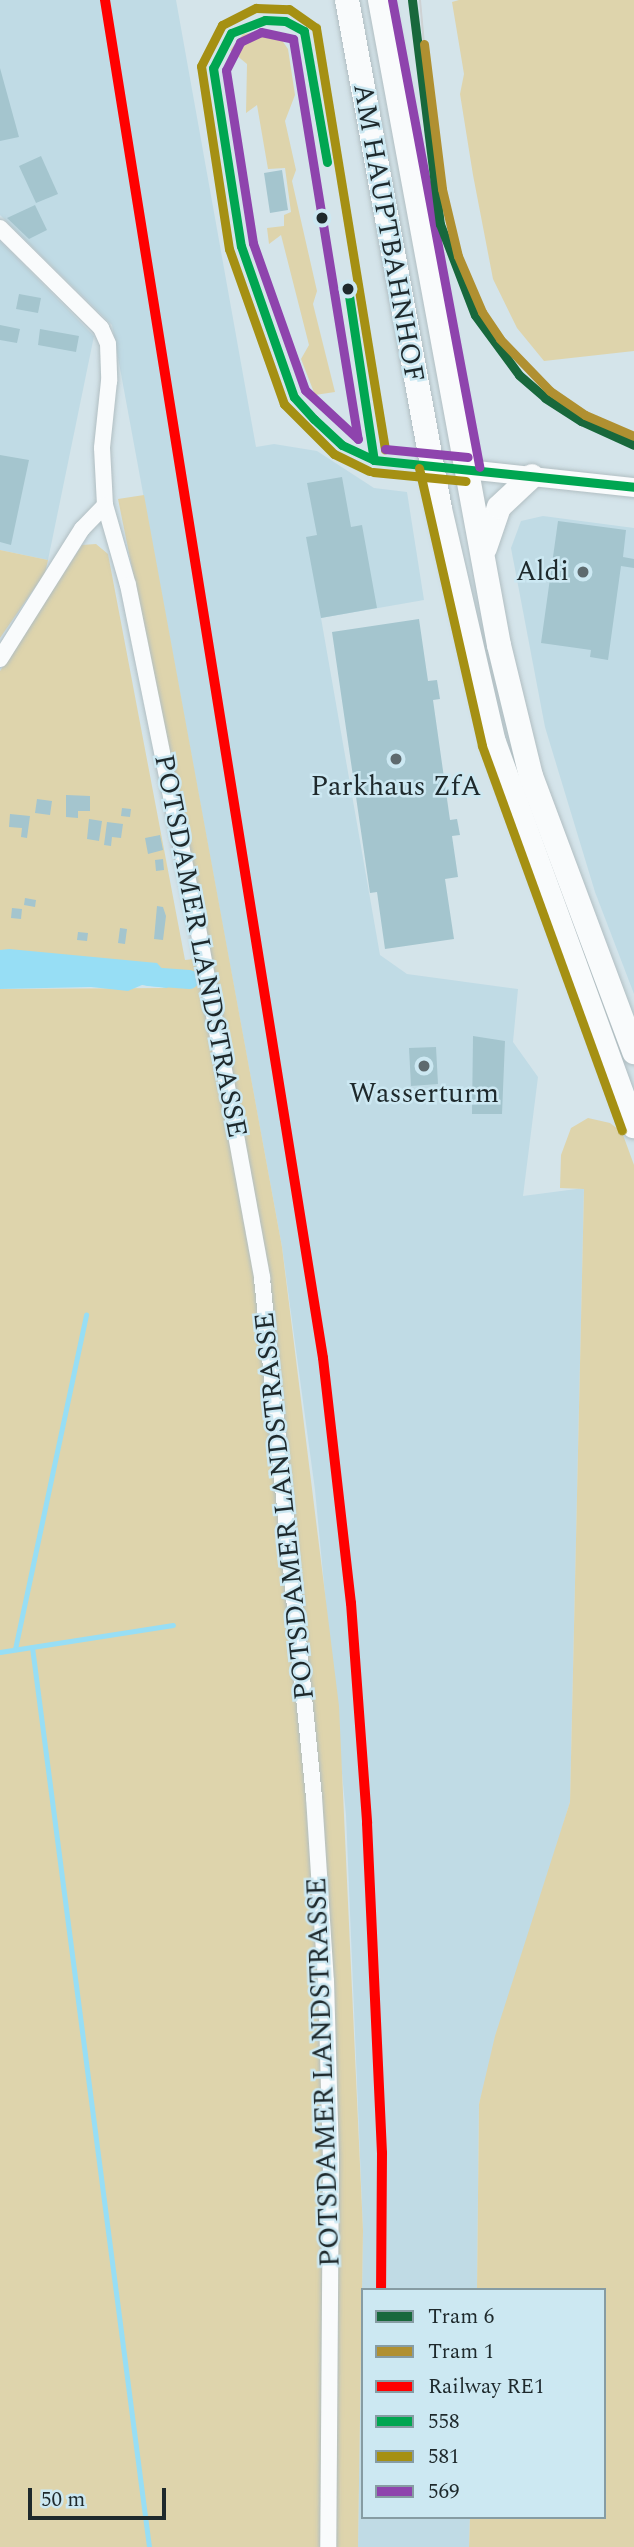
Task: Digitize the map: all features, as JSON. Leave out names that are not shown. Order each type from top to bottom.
[{"type":"main road","name":"AM HAUPTBAHNHOF","points":[[347,0],[431,465],[494,742],[624,1068],[634,1126]]},
{"type":"main road","name":"AM HAUPTBAHNHOF","points":[[380,0],[486,573],[531,776],[634,1052]]},
{"type":"main road","points":[[431,465],[467,469]]},
{"type":"main road","points":[[486,573],[491,523],[509,495],[532,476]]},
{"type":"street","name":"POTSDAMER LANDSTRASSE","points":[[0,228],[102,328],[107,344],[109,381],[102,481],[105,505],[128,585],[162,750],[262,1278],[314,1797],[326,1981],[331,2155],[328,2547]]},
{"type":"street","points":[[467,469],[634,486]]},
{"type":"street","points":[[0,659],[82,529],[105,505]]},
{"type":"shaded area","points":[[0,0],[176,0],[256,447],[274,444],[317,451],[374,488],[407,492],[424,600],[321,618],[380,955],[407,974],[518,989],[513,1042],[538,1077],[523,1196],[584,1188],[570,1802],[479,2104],[477,2288],[362,2288],[363,2230],[346,1815],[315,1490],[282,1247],[112,325],[0,215]]},
{"type":"shaded area","points":[[634,0],[634,351],[544,361],[517,328],[493,279],[473,175],[460,94],[464,74],[452,2]]},
{"type":"shaded area","points":[[260,31],[279,36],[288,49],[295,95],[285,121],[296,170],[292,181],[317,291],[313,304],[335,392],[315,395],[301,359],[309,345],[281,235],[269,244],[267,228],[284,226],[284,215],[291,212],[285,168],[268,169],[257,105],[246,113],[247,64],[230,50],[243,34]]},
{"type":"shaded area","points":[[0,241],[94,336],[48,560],[0,550]]},
{"type":"shaded area","points":[[144,495],[282,1247],[339,1706],[363,2230],[358,2547],[0,2547],[0,989],[167,988],[0,950],[0,671],[82,545],[96,544],[108,554],[185,960],[211,957],[118,499]]},
{"type":"shaded area","points":[[543,516],[634,528],[634,994],[595,892],[545,727],[511,548],[521,521]]},
{"type":"shaded area","points":[[0,550],[48,560],[45,573],[0,638]]},
{"type":"shaded area","points":[[588,1118],[610,1123],[622,1132],[634,1165],[634,2547],[469,2547],[470,2519],[606,2519],[606,2288],[477,2288],[479,2104],[495,2036],[570,1802],[584,1189],[560,1188],[561,1155],[571,1128]]},
{"type":"shaded area","points":[[361,2357],[361,2519],[470,2519],[469,2547],[358,2547]]},
{"type":"water","points":[[0,950],[157,963],[173,981],[167,988],[142,985],[128,991],[91,987],[0,989]]},
{"type":"building","points":[[0,68],[19,137],[0,141]]},
{"type":"building","points":[[41,156],[58,194],[36,203],[19,166]]},
{"type":"building","points":[[282,170],[288,210],[270,213],[264,173]]},
{"type":"building","points":[[35,205],[47,230],[29,239],[7,218]]},
{"type":"building","points":[[19,294],[41,298],[38,313],[16,309]]},
{"type":"building","points":[[0,325],[20,329],[17,343],[0,340]]},
{"type":"building","points":[[40,329],[79,336],[76,352],[38,345]]},
{"type":"building","points":[[0,455],[29,460],[11,545],[0,542]]},
{"type":"building","points":[[342,477],[351,527],[362,525],[377,608],[321,618],[306,537],[317,535],[307,483]]},
{"type":"building","points":[[558,521],[626,530],[623,557],[634,559],[634,568],[621,566],[608,660],[590,657],[591,650],[541,643]]},
{"type":"building","name":"Parkhaus ZfA","points":[[419,619],[428,681],[437,680],[440,699],[433,700],[450,820],[457,819],[460,835],[452,836],[458,877],[445,879],[454,939],[385,949],[377,892],[370,893],[332,632]]},
{"type":"building","points":[[66,795],[90,796],[90,811],[78,811],[78,818],[66,817]]},
{"type":"building","points":[[37,799],[52,801],[50,815],[35,813]]},
{"type":"building","points":[[122,808],[131,809],[130,817],[121,816]]},
{"type":"building","points":[[10,814],[30,816],[27,838],[21,837],[22,828],[9,827]]},
{"type":"building","points":[[89,819],[102,821],[99,841],[87,839]]},
{"type":"building","points":[[107,822],[123,824],[121,838],[112,837],[111,846],[104,845]]},
{"type":"building","points":[[160,835],[163,850],[148,854],[145,838]]},
{"type":"building","points":[[163,859],[164,870],[156,871],[155,860]]},
{"type":"building","points":[[25,898],[36,900],[35,907],[24,905]]},
{"type":"building","points":[[157,906],[163,907],[166,916],[163,940],[154,939]]},
{"type":"building","points":[[12,908],[22,909],[21,919],[11,918]]},
{"type":"building","points":[[120,928],[127,929],[125,944],[118,943]]},
{"type":"building","points":[[78,932],[88,933],[87,941],[77,940]]},
{"type":"building","points":[[473,1036],[505,1041],[502,1114],[472,1114]]},
{"type":"building","name":"Wasserturm","points":[[436,1047],[438,1084],[411,1086],[409,1048]]},
{"type":"waterway","points":[[148,976],[189,979]]},
{"type":"waterway","points":[[15,1649],[86,1314]]},
{"type":"waterway","points":[[0,1652],[173,1625]]},
{"type":"waterway","points":[[32,1647],[149,2547]]},
{"type":"tram line","name":"6","points":[[412,0],[440,224],[475,315],[519,375],[545,398],[581,421],[634,445]]},
{"type":"tram line","points":[[420,0],[424,44]]},
{"type":"tram line","name":"1","points":[[424,44],[442,189],[458,256],[482,312],[500,339],[550,391],[585,415],[634,436]]},
{"type":"rail line","name":"RE1","points":[[105,0],[323,1358],[351,1603],[367,1823],[382,2153],[381,2288]]},
{"type":"transit line","name":"569","points":[[392,0],[479,467]]},
{"type":"transit line","name":"581","points":[[369,471],[334,454],[284,404],[229,249],[201,66],[222,25],[256,8],[289,9],[316,28],[385,449]]},
{"type":"transit line","name":"558","points":[[327,162],[304,31],[285,21],[265,20],[231,33],[213,68],[241,246],[294,397],[314,419],[342,445],[374,460],[634,487]]},
{"type":"transit line","name":"569","points":[[261,32],[293,39],[358,439],[305,390],[253,243],[226,70],[240,42],[261,32]]},
{"type":"transit line","name":"558","points":[[348,289],[374,460]]},
{"type":"transit line","name":"569","points":[[385,449],[468,457]]},
{"type":"transit line","name":"581","points":[[419,468],[482,746],[622,1130]]},
{"type":"transit line","name":"581","points":[[373,472],[466,481]]},
{"type":"place","name":"Aldi","points":[[583,572]]},
{"type":"place","name":"Parkhaus ZfA","points":[[396,759]]},
{"type":"place","name":"Wasserturm","points":[[424,1066]]}]
